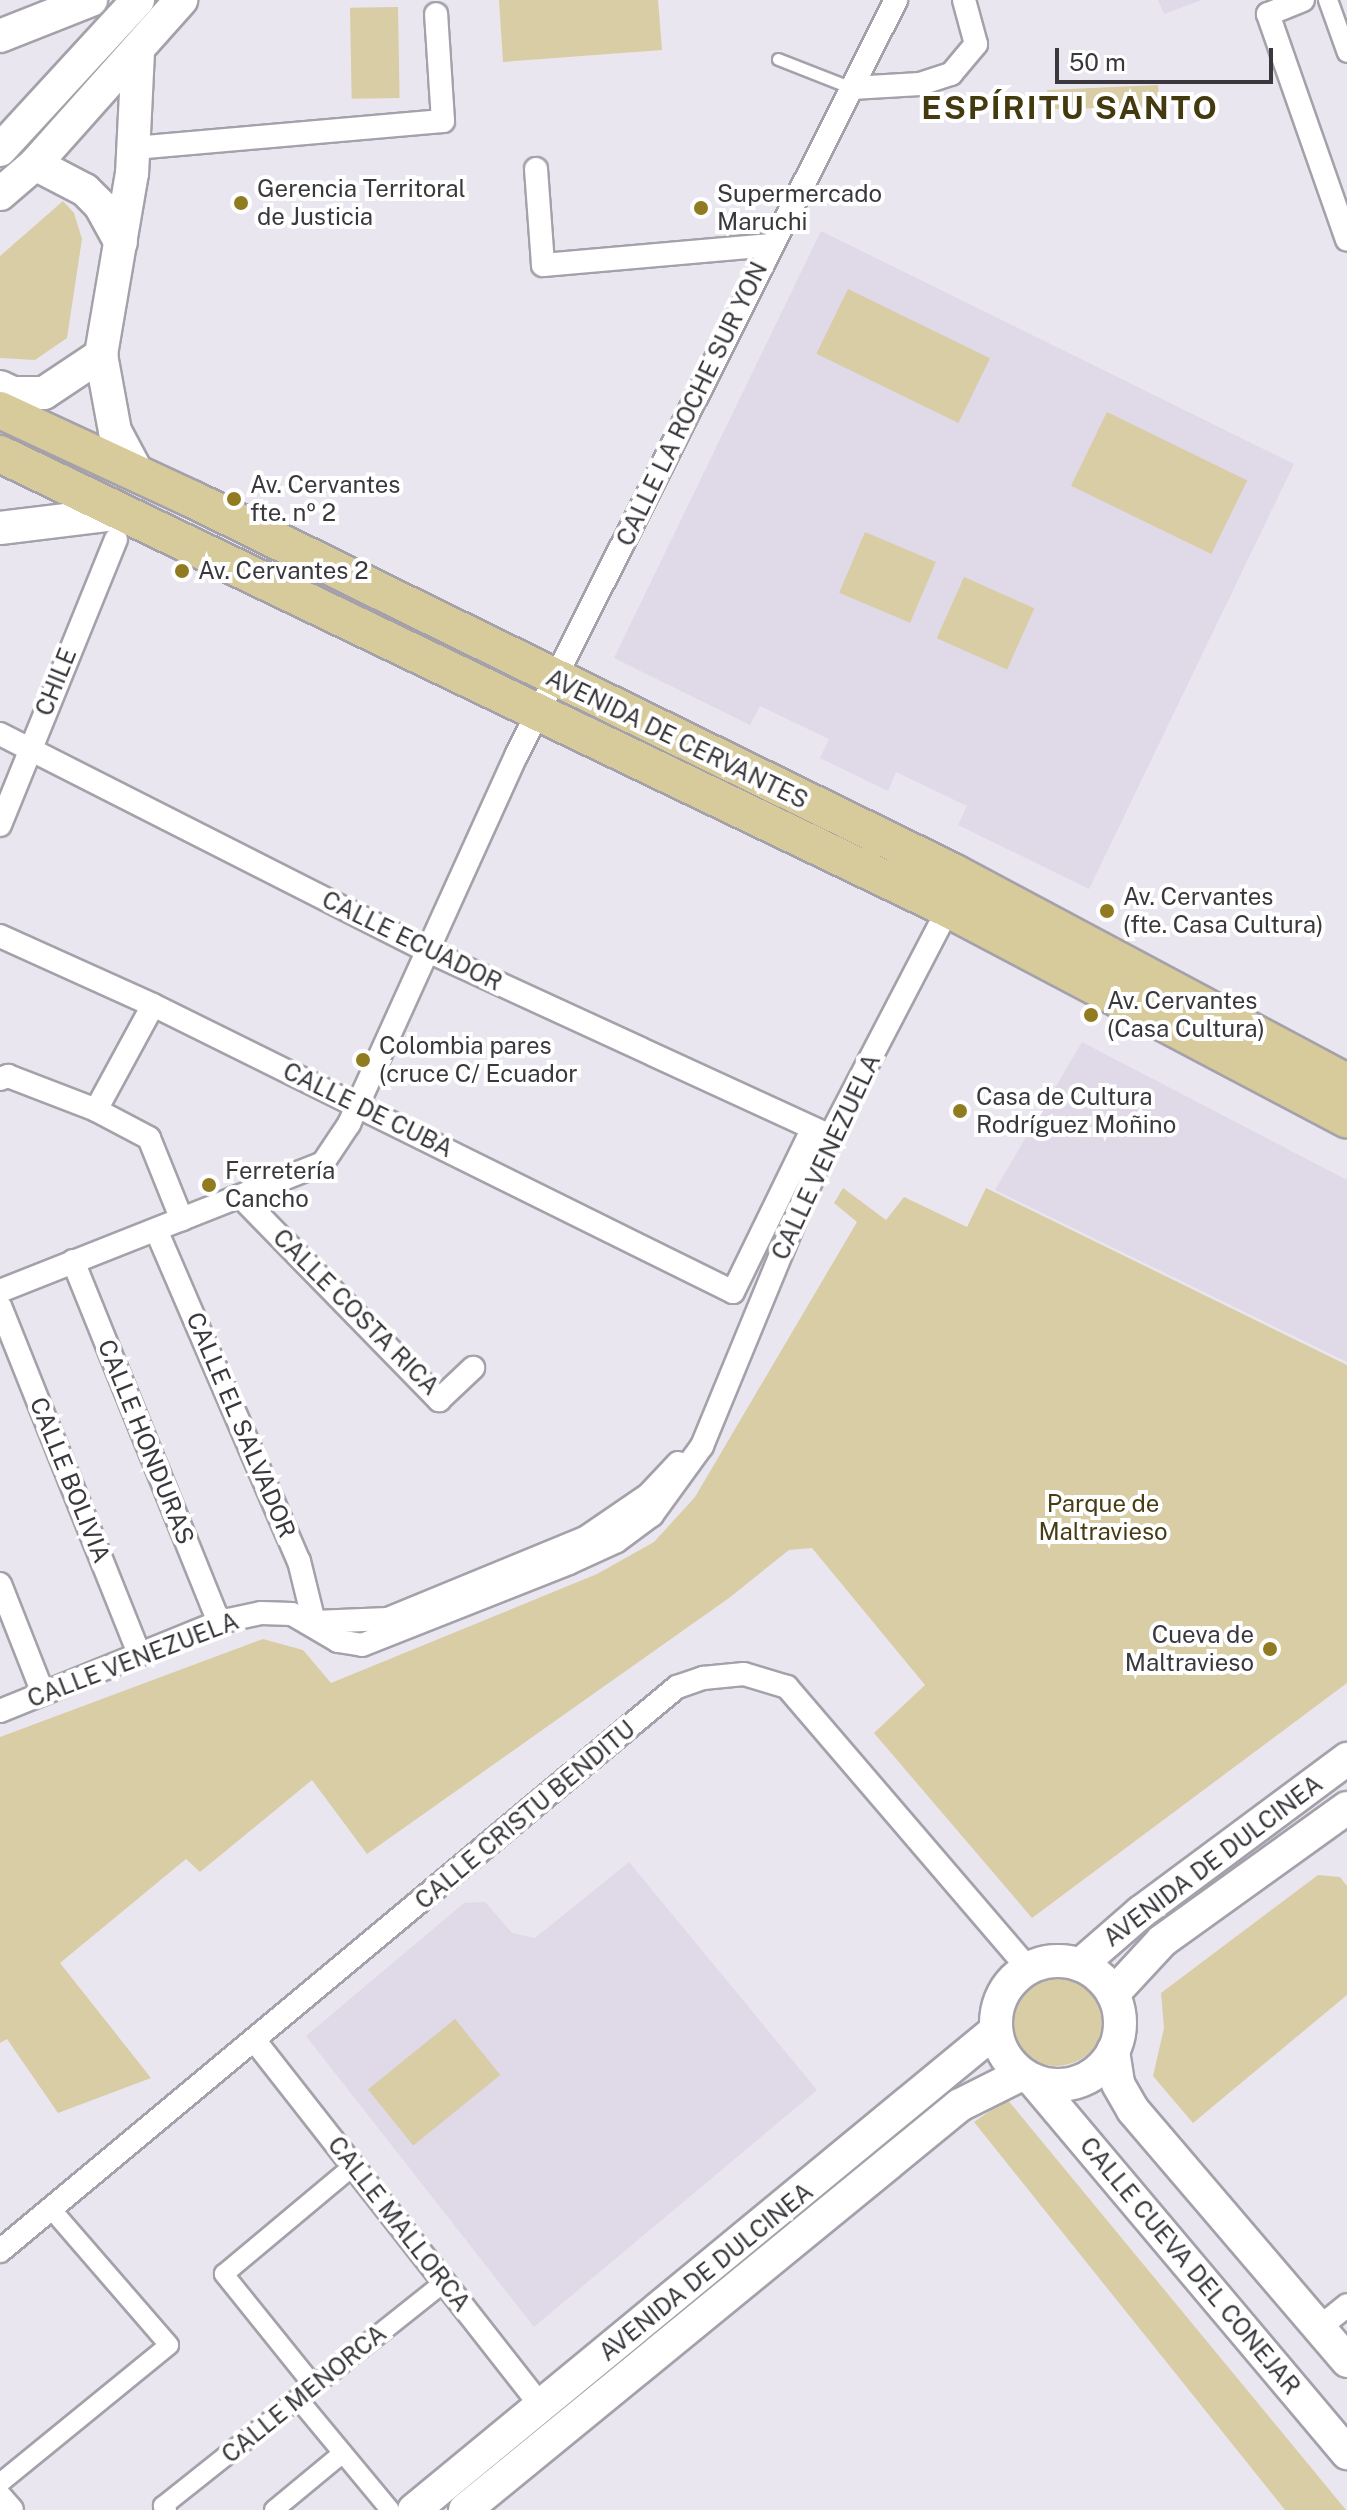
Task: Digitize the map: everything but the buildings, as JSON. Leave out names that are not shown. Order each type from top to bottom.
[{"type":"main road","points":[[0,36],[91,0]]},
{"type":"main road","points":[[0,150],[138,0]]},
{"type":"main road","points":[[0,194],[35,164],[138,52],[181,0]]},
{"type":"main road","points":[[138,52],[134,148],[101,355],[115,431],[138,474]]},
{"type":"main road","points":[[35,164],[85,190],[100,205],[121,243]]},
{"type":"main road","points":[[0,387],[13,393],[44,393],[101,355]]},
{"type":"main road","name":"AVENIDA DE CERVANTES","points":[[0,410],[138,474],[554,680],[955,873],[1347,1082]]},
{"type":"main road","name":"AVENIDA DE CERVANTES","points":[[0,454],[119,526],[538,716],[948,909],[1347,1119]]},
{"type":"main road","points":[[0,528],[119,526]]},
{"type":"main road","name":"AVENIDA DE DULCINEA","points":[[1080,1965],[1141,1912],[1347,1759]]},
{"type":"main road","name":"AVENIDA DE DULCINEA","points":[[1113,1994],[1162,1941],[1344,1816]]},
{"type":"main road","points":[[1113,2051],[1095,2072],[1074,2083],[1027,2077],[1011,2065],[995,2031],[1003,1992],[1028,1968],[1058,1961],[1080,1965],[1103,1980],[1113,1994],[1120,2025],[1113,2051],[1118,2084],[1133,2110],[1347,2361]]},
{"type":"main road","name":"AVENIDA DE DULCINEA","points":[[414,2510],[995,2031]]},
{"type":"main road","name":"AVENIDA DE DULCINEA","points":[[465,2510],[960,2105],[1027,2077]]},
{"type":"main road","name":"CALLE CUEVA DEL CONEJAR","points":[[1027,2077],[1347,2453]]},
{"type":"street","name":"CALLE LA ROCHE SUR YON","points":[[0,1291],[73,1261],[157,1232],[323,1163],[357,1104],[554,680],[896,0]]},
{"type":"street","points":[[852,88],[920,84],[951,74],[976,44],[964,0]]},
{"type":"street","points":[[1303,0],[1268,14],[1347,240]]},
{"type":"street","points":[[1328,0],[1347,53]]},
{"type":"street","points":[[134,148],[443,121],[436,14]]},
{"type":"street","points":[[536,169],[543,265],[771,245]]},
{"type":"street","name":"CHILE","points":[[0,825],[119,526]]},
{"type":"street","name":"CALLE ECUADOR","points":[[0,734],[31,747],[428,951],[821,1132]]},
{"type":"street","name":"CALLE VENEZUELA","points":[[0,1711],[219,1622],[261,1613],[292,1614],[314,1622],[388,1619],[585,1538],[648,1495],[716,1410],[821,1132],[948,909]]},
{"type":"street","name":"CALLE DE CUBA","points":[[0,936],[153,1005],[357,1104],[733,1292],[821,1132]]},
{"type":"street","points":[[96,1110],[153,1005]]},
{"type":"street","points":[[0,1079],[8,1076],[96,1110],[149,1138],[182,1220]]},
{"type":"street","name":"CALLE COSTA RICA","points":[[241,1197],[439,1400],[473,1368]]},
{"type":"street","name":"CALLE EL SALVADOR","points":[[157,1232],[299,1561],[314,1622]]},
{"type":"street","name":"CALLE HONDURAS","points":[[73,1261],[219,1622]]},
{"type":"street","name":"CALLE BOLIVIA","points":[[0,1306],[139,1653]]},
{"type":"street","points":[[0,1584],[43,1693]]},
{"type":"street","name":"CALLE CRISTU BENDITU","points":[[0,2251],[677,1687],[744,1674],[787,1687],[820,1720],[1028,1968]]},
{"type":"street","name":"CALLE MALLORCA","points":[[255,2041],[542,2407]]},
{"type":"street","points":[[314,2386],[224,2274],[353,2166]]},
{"type":"street","points":[[0,2483],[169,2345],[51,2209]]},
{"type":"street","name":"CALLE MENORCA","points":[[165,2508],[445,2282]]},
{"type":"street","points":[[1319,2328],[1347,2305]]},
{"type":"street","points":[[298,2399],[390,2510]]},
{"type":"street","points":[[274,2510],[343,2453]]},
{"type":"street","points":[[0,2496],[12,2510]]},
{"type":"lane","points":[[778,59],[852,88]]},
{"type":"shaded area","points":[[1158,0],[1202,0],[1164,14]]},
{"type":"shaded area","points":[[821,231],[1294,464],[1089,889],[958,825],[967,806],[896,772],[888,791],[820,758],[829,739],[760,706],[750,725],[614,658]]},
{"type":"shaded area","points":[[1082,1042],[1347,1180],[1347,1362],[995,1190]]},
{"type":"shaded area","points":[[629,1862],[817,2090],[534,2327],[306,2036],[464,1903],[485,1902],[512,1933],[535,1938]]},
{"type":"green space","points":[[499,0],[658,0],[662,50],[503,62]]},
{"type":"green space","points":[[398,7],[400,98],[352,99],[350,8]]},
{"type":"green space","points":[[1158,85],[1160,107],[1051,109],[1047,90]]},
{"type":"green space","points":[[63,201],[74,213],[82,239],[67,338],[35,360],[0,358],[0,256]]},
{"type":"green space","points":[[848,289],[990,358],[958,423],[816,354]]},
{"type":"green space","points":[[1107,412],[1247,480],[1211,554],[1071,486]]},
{"type":"green space","points":[[865,532],[936,562],[910,623],[839,593]]},
{"type":"green space","points":[[964,577],[1034,608],[1007,670],[937,638]]},
{"type":"green space","name":"Parque de Maltravieso","points":[[843,1188],[886,1220],[904,1197],[967,1227],[986,1188],[1347,1365],[1347,1683],[1032,1918],[874,1733],[925,1685],[812,1548],[789,1550],[729,1598],[367,1854],[312,1780],[200,1872],[186,1859],[60,1963],[151,2078],[58,2113],[7,2039],[0,2043],[0,1737],[263,1639],[303,1650],[331,1683],[597,1574],[654,1542],[695,1497],[857,1222],[834,1203]]},
{"type":"green space","points":[[1318,1875],[1340,1877],[1347,1886],[1347,1995],[1193,2123],[1153,2076],[1164,2028],[1161,1993]]},
{"type":"green space","points":[[1056,1970],[1074,1974],[1090,1984],[1100,2000],[1104,2018],[1100,2036],[1090,2052],[1074,2062],[1056,2066],[1038,2062],[1022,2052],[1012,2036],[1008,2018],[1012,2000],[1022,1984],[1038,1974]]},
{"type":"green space","points":[[455,2019],[500,2075],[413,2145],[368,2089]]},
{"type":"green space","points":[[1007,2099],[1346,2510],[1285,2510],[974,2122]]},
{"type":"place","name":"Gerencia Territoral de Justicia","points":[[241,203]]},
{"type":"place","name":"Supermercado Maruchi","points":[[701,208]]},
{"type":"place","name":"Av. Cervantes fte. nº 2","points":[[234,499]]},
{"type":"place","name":"Av. Cervantes 2","points":[[182,571]]},
{"type":"place","name":"Av. Cervantes (fte. Casa Cultura)","points":[[1107,911]]},
{"type":"place","name":"Av. Cervantes (Casa Cultura)","points":[[1091,1015]]},
{"type":"place","name":"Colombia pares (cruce C/ Ecuador","points":[[363,1060]]},
{"type":"place","name":"Casa de Cultura Rodríguez Moñino","points":[[960,1111]]},
{"type":"place","name":"Ferretería Cancho","points":[[209,1185]]},
{"type":"place","name":"Cueva de Maltravieso","points":[[1270,1649]]},
{"type":"district","name":"ESPÍRITU SANTO","points":[[1070,108]]}]
